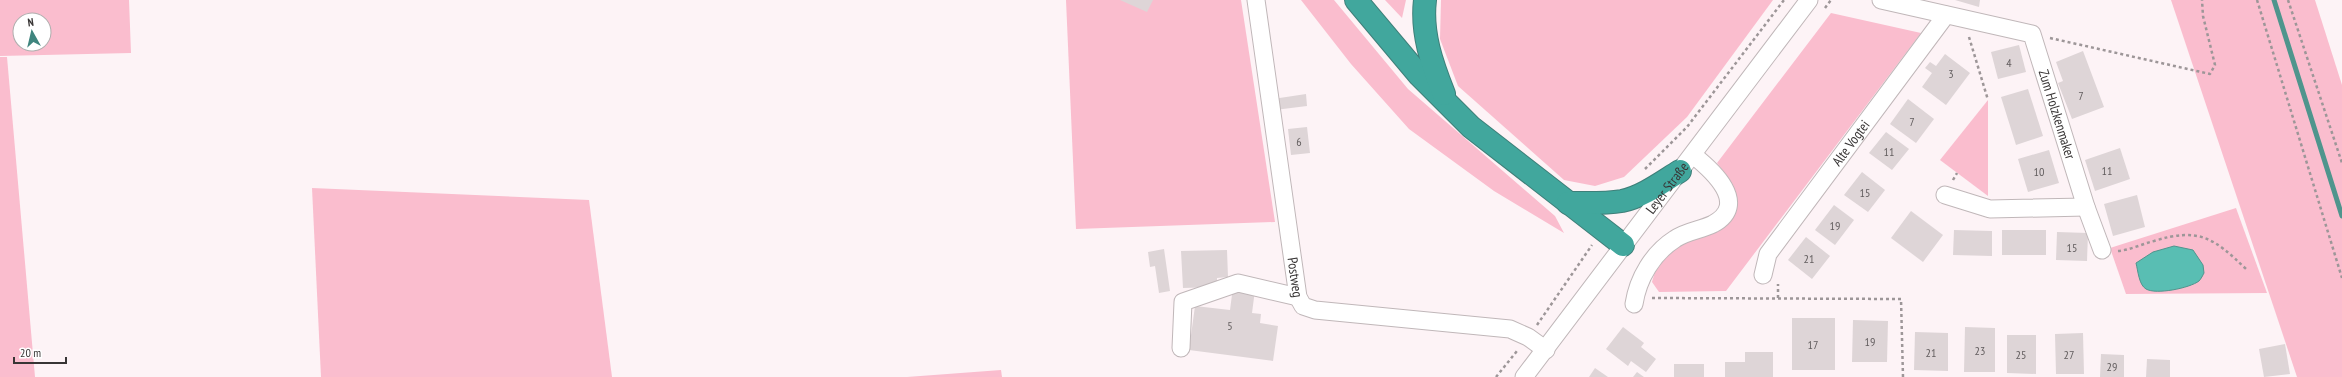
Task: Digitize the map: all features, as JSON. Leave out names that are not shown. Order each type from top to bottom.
[{"type":"highway","points":[[1356,0],[1419,75],[1471,127],[1623,245]]},
{"type":"highway","points":[[1425,0],[1423,16],[1429,58],[1448,103]]},
{"type":"highway","points":[[1568,203],[1596,204],[1623,201],[1645,192],[1687,163]]},
{"type":"street","name":"Postweg","points":[[1256,0],[1298,297],[1303,306],[1315,310],[1510,328],[1528,337],[1546,350]]},
{"type":"street","name":"Leyer Straße","points":[[1524,377],[1546,350],[1623,245],[1810,0]]},
{"type":"street","points":[[1881,0],[2032,34]]},
{"type":"street","name":"Alte Vogtei","points":[[1763,275],[1768,254],[1946,15]]},
{"type":"street","name":"Zum Holzkenmaker","points":[[2032,34],[2086,207],[2102,250]]},
{"type":"street","points":[[1635,301],[1639,282],[1645,270],[1661,250],[1676,238],[1713,224],[1724,215],[1729,205],[1727,193],[1722,182],[1706,166],[1687,163]]},
{"type":"street","points":[[1945,194],[1990,209],[2086,207]]},
{"type":"street","points":[[1181,348],[1183,302],[1238,283],[1298,297]]},
{"type":"path","points":[[1643,170],[1687,127],[1784,0]]},
{"type":"path","points":[[2032,34],[2210,74],[2214,65],[2203,16],[2202,0]]},
{"type":"path","points":[[2258,0],[2342,278]]},
{"type":"path","points":[[2288,0],[2342,163]]},
{"type":"path","points":[[1963,19],[1988,100]]},
{"type":"path","points":[[1496,377],[1528,337],[1603,229]]},
{"type":"path","points":[[2102,250],[2109,252],[2121,251],[2180,234],[2199,235],[2218,244],[2246,269]]},
{"type":"path","points":[[1635,301],[1901,299],[1903,377]]},
{"type":"shaded area","points":[[0,0],[129,0],[131,53],[0,56]]},
{"type":"shaded area","points":[[1066,0],[1241,0],[1275,222],[1076,229]]},
{"type":"shaded area","points":[[1301,0],[1334,0],[1408,89],[1555,216],[1564,233],[1494,191],[1409,129],[1351,64]]},
{"type":"shaded area","points":[[1385,0],[1406,0],[1402,18]]},
{"type":"shaded area","points":[[1441,0],[1773,0],[1687,117],[1624,177],[1595,186],[1564,180],[1458,86],[1440,39]]},
{"type":"shaded area","points":[[2171,0],[2315,0],[2342,85],[2342,377],[2297,377]]},
{"type":"shaded area","points":[[1831,13],[1921,33],[1726,291],[1659,292],[1652,282],[1661,260],[1666,254],[1684,243],[1715,232],[1731,219],[1735,209],[1736,196],[1732,184],[1717,163]]},
{"type":"shaded area","points":[[0,57],[7,57],[35,377],[0,377]]},
{"type":"shaded area","points":[[1988,100],[1988,196],[1940,160]]},
{"type":"shaded area","points":[[312,188],[589,200],[612,377],[321,377]]},
{"type":"shaded area","points":[[2236,208],[2267,293],[2126,294],[2110,248]]},
{"type":"shaded area","points":[[1001,370],[1002,377],[907,377]]},
{"type":"water","points":[[2174,246],[2193,250],[2203,265],[2204,273],[2201,278],[2195,284],[2173,290],[2151,291],[2146,289],[2140,281],[2136,263],[2153,252]]},
{"type":"building","points":[[1120,0],[1153,0],[1147,12]]},
{"type":"building","points":[[1955,0],[1980,0],[1979,7]]},
{"type":"building","points":[[2019,45],[2026,72],[1998,79],[1991,52]]},
{"type":"building","points":[[2083,51],[2104,107],[2072,119],[2058,83],[2063,81],[2056,62]]},
{"type":"building","points":[[1945,54],[1970,73],[1946,105],[1922,87],[1932,73],[1925,68],[1930,62],[1936,66]]},
{"type":"building","points":[[2028,89],[2043,136],[2016,145],[2001,97]]},
{"type":"building","points":[[1306,94],[1307,106],[1275,110],[1273,99]]},
{"type":"building","points":[[1908,99],[1934,119],[1916,143],[1890,124]]},
{"type":"building","points":[[1307,127],[1310,153],[1291,155],[1288,129]]},
{"type":"building","points":[[1886,132],[1909,149],[1892,170],[1869,153]]},
{"type":"building","points":[[2120,148],[2130,179],[2095,191],[2085,160]]},
{"type":"building","points":[[2049,150],[2059,183],[2028,192],[2018,159]]},
{"type":"building","points":[[1862,172],[1885,190],[1868,212],[1844,195]]},
{"type":"building","points":[[2137,195],[2145,227],[2113,236],[2104,204]]},
{"type":"building","points":[[1834,205],[1854,220],[1835,245],[1815,230]]},
{"type":"building","points":[[1911,211],[1943,235],[1923,262],[1891,238]]},
{"type":"building","points":[[1954,230],[1992,231],[1992,256],[1953,255]]},
{"type":"building","points":[[2002,230],[2046,230],[2046,255],[2002,255]]},
{"type":"building","points":[[2057,232],[2088,233],[2087,261],[2056,260]]},
{"type":"building","points":[[1806,237],[1830,256],[1812,279],[1788,260]]},
{"type":"building","points":[[1164,249],[1170,291],[1159,293],[1155,266],[1150,267],[1148,252]]},
{"type":"building","points":[[1227,250],[1228,277],[1217,278],[1217,287],[1183,288],[1181,251]]},
{"type":"building","points":[[1233,287],[1255,290],[1252,313],[1261,314],[1260,323],[1278,326],[1273,361],[1189,350],[1195,306],[1230,310]]},
{"type":"building","points":[[1792,318],[1835,318],[1835,370],[1792,370]]},
{"type":"building","points":[[1853,320],[1888,321],[1887,362],[1852,362]]},
{"type":"building","points":[[1623,327],[1644,343],[1641,347],[1656,359],[1646,372],[1631,361],[1628,366],[1606,349]]},
{"type":"building","points":[[1965,327],[1995,328],[1995,372],[1964,372]]},
{"type":"building","points":[[1915,332],[1948,333],[1948,371],[1914,370]]},
{"type":"building","points":[[2083,333],[2084,374],[2056,374],[2055,334]]},
{"type":"building","points":[[2007,335],[2036,335],[2036,374],[2007,373]]},
{"type":"building","points":[[2285,344],[2290,374],[2264,377],[2259,349]]},
{"type":"building","points":[[1745,352],[1773,352],[1773,377],[1725,377],[1725,362],[1745,362]]},
{"type":"building","points":[[2101,354],[2124,355],[2124,377],[2100,377]]},
{"type":"building","points":[[2147,359],[2170,360],[2170,377],[2146,377]]},
{"type":"building","points":[[1674,364],[1704,364],[1704,377],[1674,377]]},
{"type":"building","points":[[1595,368],[1608,377],[1589,377]]},
{"type":"building","points":[[1637,372],[1644,377],[1633,377]]},
{"type":"waterway","points":[[2274,0],[2342,216]]}]
